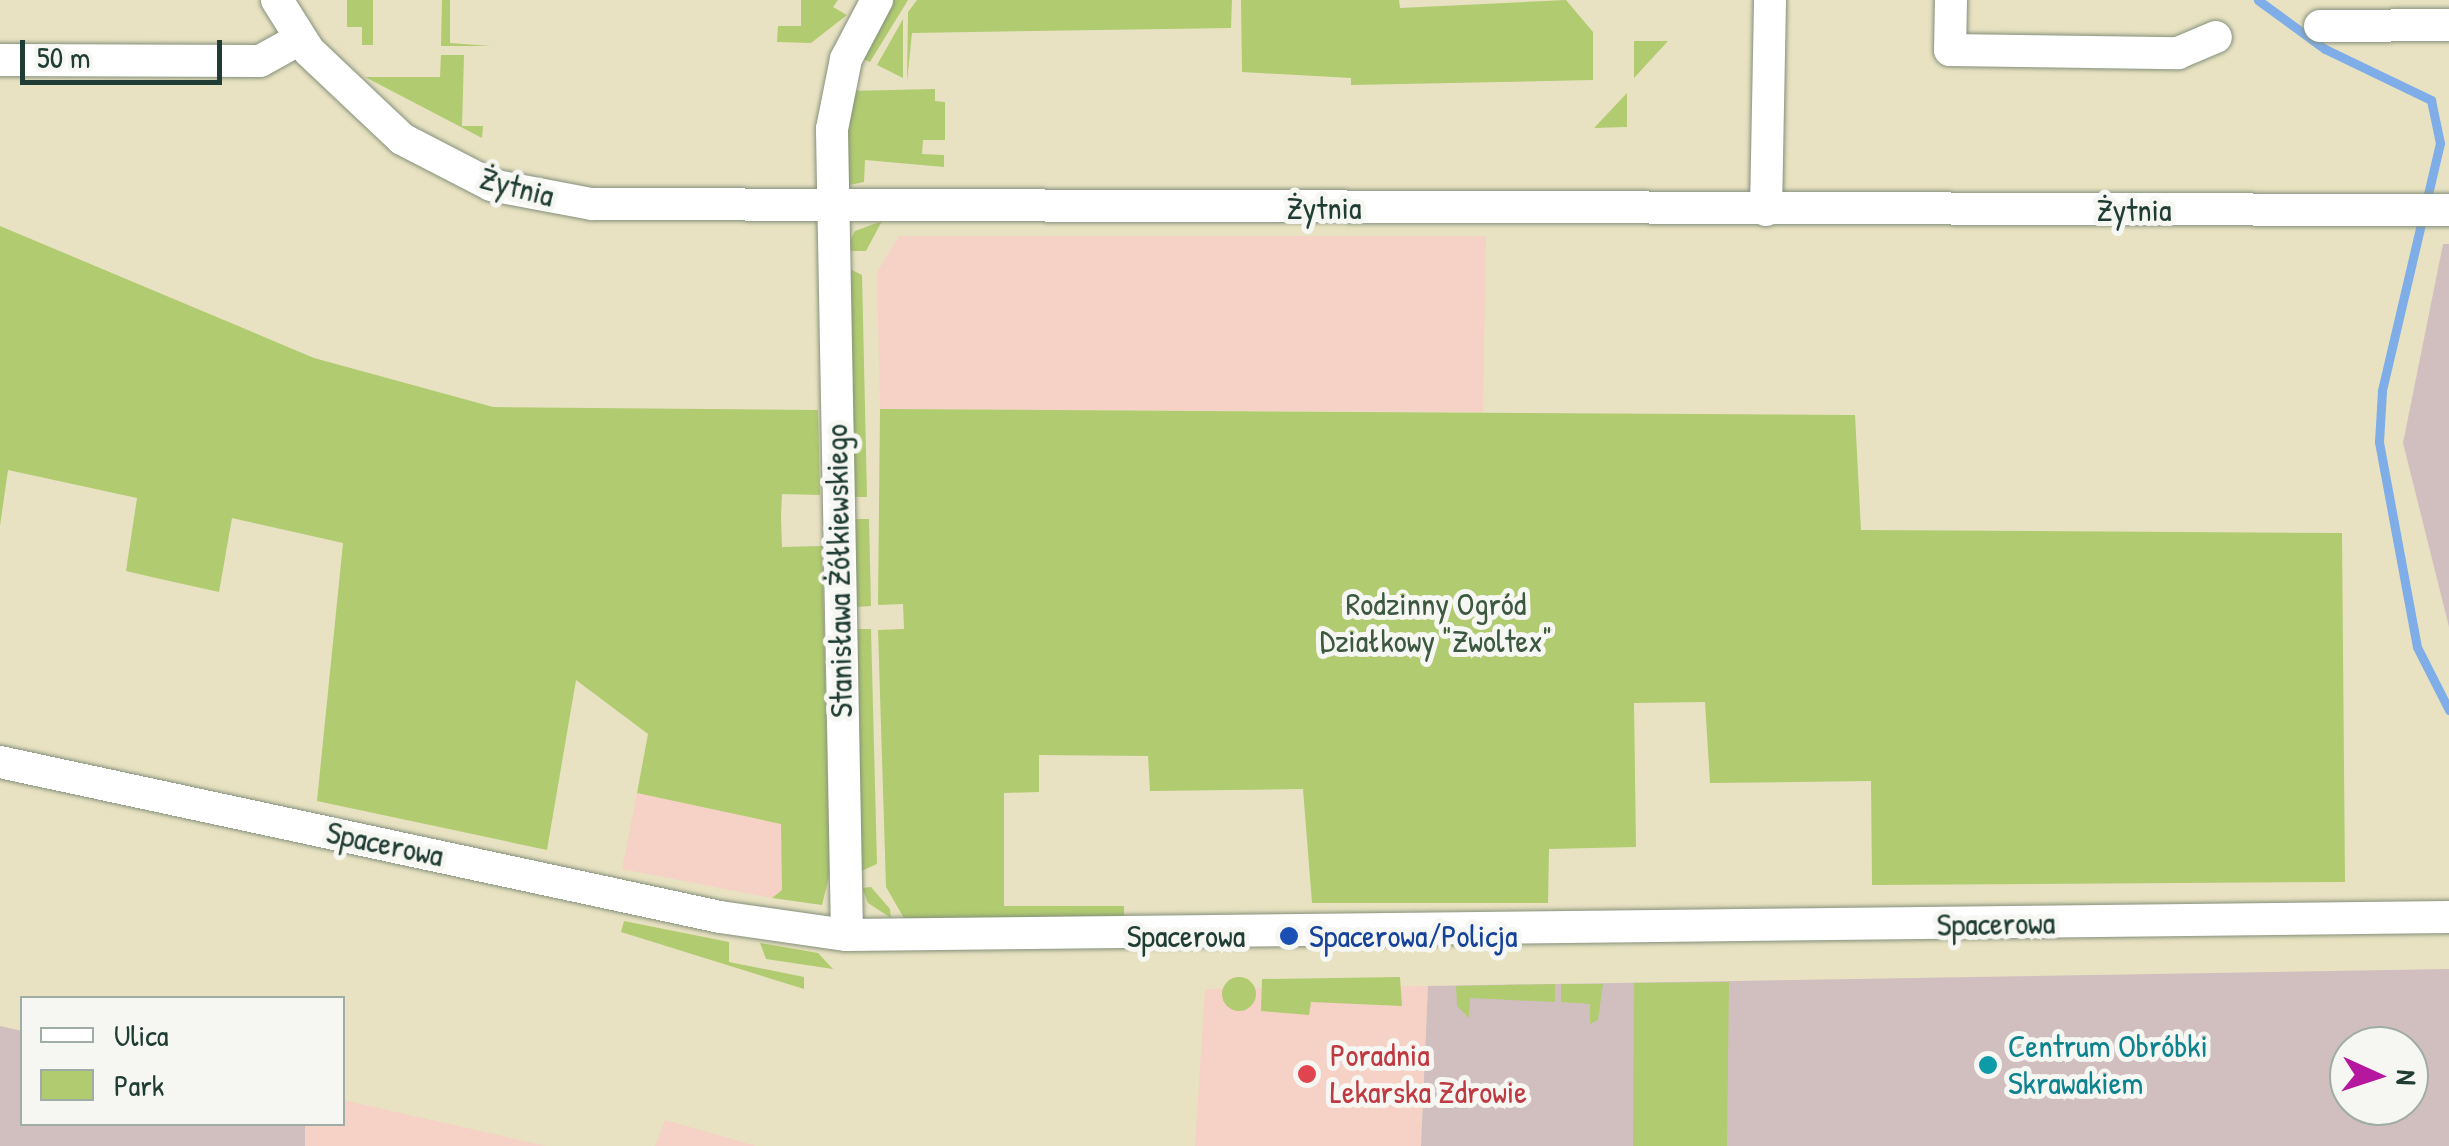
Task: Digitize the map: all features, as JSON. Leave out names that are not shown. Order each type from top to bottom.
[{"type":"street","name":"Żytnia","points":[[277,0],[300,39],[402,140],[518,193],[592,204],[2449,210]]},
{"type":"street","name":"Stanisława Żółkiewskiego","points":[[847,935],[832,206],[838,84],[876,0]]},
{"type":"street","points":[[1766,210],[1770,0]]},
{"type":"street","points":[[1951,0],[1950,50],[2178,54],[2216,38]]},
{"type":"street","points":[[2320,26],[2449,25]]},
{"type":"street","points":[[0,60],[260,61],[300,39]]},
{"type":"street","name":"Spacerowa","points":[[0,762],[720,917],[847,935],[2449,918]]},
{"type":"shaded area","points":[[899,236],[1486,236],[1483,412],[880,409],[877,272]]},
{"type":"shaded area","points":[[2443,244],[2449,244],[2449,627],[2403,443]]},
{"type":"shaded area","points":[[637,793],[782,824],[782,890],[772,898],[622,869]]},
{"type":"shaded area","points":[[2449,969],[2449,1146],[1421,1146],[1428,986]]},
{"type":"shaded area","points":[[1428,986],[1421,1146],[1195,1146],[1205,989]]},
{"type":"shaded area","points":[[0,1026],[20,1031],[20,1126],[305,1126],[305,1146],[0,1146]]},
{"type":"shaded area","points":[[345,1100],[546,1146],[305,1146],[305,1126],[345,1126]]},
{"type":"shaded area","points":[[665,1120],[756,1146],[655,1146]]},
{"type":"green space","points":[[347,0],[373,0],[373,45],[362,45],[362,27],[347,27]]},
{"type":"green space","points":[[442,0],[450,0],[450,43],[491,46],[441,46]]},
{"type":"green space","points":[[801,0],[838,0],[833,7],[847,15],[811,43],[777,42],[778,26],[801,26]]},
{"type":"green space","points":[[886,0],[908,0],[870,62],[857,56]]},
{"type":"green space","points":[[917,0],[1232,0],[1231,28],[912,33],[907,82],[908,12]]},
{"type":"green space","points":[[1241,0],[1399,0],[1400,8],[1566,0],[1593,32],[1593,80],[1351,85],[1351,78],[1242,72]]},
{"type":"green space","points":[[903,19],[903,78],[877,65]]},
{"type":"green space","points":[[1634,41],[1668,41],[1634,78]]},
{"type":"green space","points":[[441,55],[464,55],[462,126],[483,126],[482,138],[365,77],[440,77]]},
{"type":"green space","points":[[935,89],[935,101],[945,102],[945,140],[923,140],[922,154],[944,155],[944,167],[865,160],[864,182],[845,186],[847,91]]},
{"type":"green space","points":[[1627,93],[1627,127],[1594,128]]},
{"type":"green space","points":[[882,221],[866,251],[845,251],[855,231]]},
{"type":"green space","points":[[0,226],[314,358],[493,407],[818,410],[820,495],[782,494],[781,516],[782,547],[822,546],[830,873],[822,905],[772,898],[782,890],[781,824],[637,793],[648,734],[576,680],[547,850],[317,801],[343,543],[232,518],[219,592],[126,571],[137,498],[8,470],[0,526]]},
{"type":"green space","points":[[846,267],[862,275],[867,497],[852,497]]},
{"type":"green space","name":"Rodzinny Ogród Działkowy \"Zwoltex\"","points":[[880,409],[1855,415],[1861,530],[2342,533],[2345,882],[1872,885],[1871,781],[1710,783],[1705,702],[1634,703],[1636,847],[1549,849],[1548,903],[1312,903],[1303,789],[1150,791],[1148,756],[1039,755],[1039,792],[1004,793],[1004,906],[1124,906],[1124,918],[905,920],[886,887],[878,630],[904,629],[903,604],[878,605]]},
{"type":"green space","points":[[855,519],[869,519],[871,606],[856,607]]},
{"type":"green space","points":[[856,629],[871,629],[877,864],[861,871]]},
{"type":"green space","points":[[871,887],[890,909],[891,918],[868,903],[862,888]]},
{"type":"green space","points":[[624,921],[729,942],[729,962],[804,977],[804,989],[621,932]]},
{"type":"green space","points":[[760,943],[818,953],[833,969],[766,959]]},
{"type":"green space","points":[[1239,977],[1251,982],[1256,994],[1251,1006],[1239,1011],[1227,1006],[1222,994],[1227,982]]},
{"type":"green space","points":[[1400,977],[1402,1006],[1311,1002],[1309,1015],[1261,1011],[1262,979]]},
{"type":"green space","points":[[1729,982],[1727,1146],[1633,1146],[1634,983]]},
{"type":"green space","points":[[1555,984],[1555,1002],[1470,998],[1469,1018],[1457,1006],[1456,986]]},
{"type":"green space","points":[[1561,984],[1603,984],[1598,1020],[1590,1024],[1590,1004],[1561,1002]]},
{"type":"waterway","points":[[2258,0],[2325,49],[2431,100],[2440,143],[2382,391],[2379,442],[2417,647],[2449,710]]},
{"type":"place","name":"Spacerowa/Policja","points":[[1289,936]]},
{"type":"place","name":"Centrum Obróbki Skrawakiem","points":[[1988,1065]]},
{"type":"place","name":"Poradnia Lekarska Zdrowie","points":[[1307,1074]]}]
